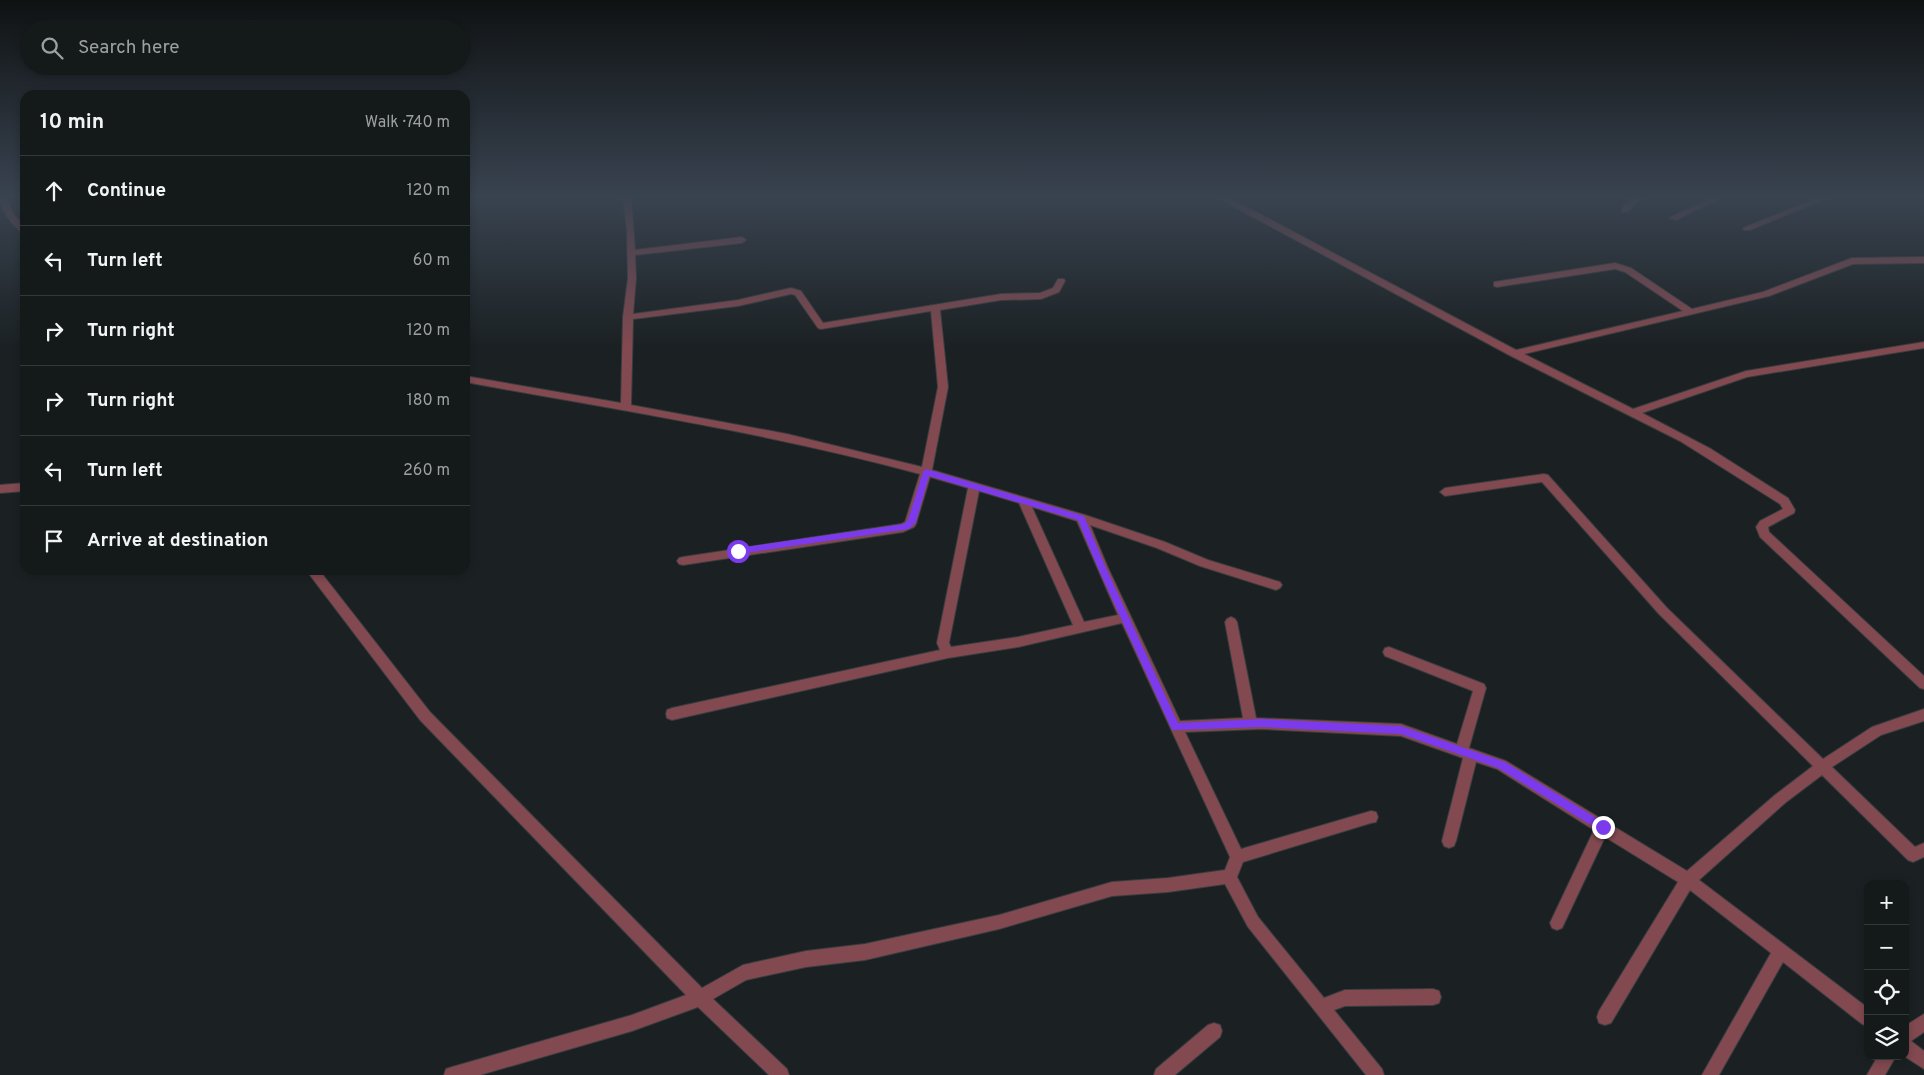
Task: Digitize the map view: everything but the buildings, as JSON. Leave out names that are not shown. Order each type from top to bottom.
[{"type":"street","points":[[626,406],[628,317],[632,278],[631,246]]},
{"type":"street","points":[[631,253],[689,246]]},
{"type":"street","points":[[1317,246],[1413,301],[1708,452],[1787,504],[1790,510],[1788,512],[1764,524],[1762,527],[1764,534],[1924,684]]},
{"type":"street","points":[[1514,354],[1766,294],[1852,261],[1924,260]]},
{"type":"street","points":[[1497,284],[1615,266],[1628,270],[1691,312]]},
{"type":"street","points":[[628,317],[738,303],[791,291],[798,292],[821,326],[1001,297],[1041,296],[1056,290],[1061,281]]},
{"type":"street","points":[[682,561],[906,527],[912,522],[926,472],[943,387],[935,308]]},
{"type":"street","points":[[1631,413],[1746,374],[1924,345]]},
{"type":"street","points":[[470,380],[626,406],[833,448],[1023,500],[1161,545],[1204,563],[1276,585]]},
{"type":"street","points":[[1445,492],[1544,478],[1663,612],[1913,855],[1924,850]]},
{"type":"street","points":[[0,489],[20,487]]},
{"type":"street","points":[[948,653],[943,643],[974,487]]},
{"type":"street","points":[[1023,500],[1080,628]]},
{"type":"street","points":[[452,1075],[632,1023],[700,998],[743,973],[806,959],[865,952],[999,922],[1112,888],[1168,885],[1229,876],[1235,867],[1237,857],[1125,618],[1081,518]]},
{"type":"street","points":[[316,575],[424,716],[700,998],[781,1075]]},
{"type":"street","points":[[672,714],[948,653],[1018,642],[1125,618]]},
{"type":"street","points":[[1231,622],[1251,724]]},
{"type":"street","points":[[1389,652],[1480,688],[1449,840]]},
{"type":"street","points":[[1605,1017],[1688,880],[1780,799],[1823,766],[1877,731],[1924,715]]},
{"type":"street","points":[[1176,727],[1251,724],[1401,730],[1501,765],[1688,880],[1864,1015]]},
{"type":"street","points":[[1237,857],[1371,817]]},
{"type":"street","points":[[1557,924],[1603,827]]},
{"type":"street","points":[[1229,876],[1253,922],[1376,1075]]},
{"type":"street","points":[[1710,1075],[1780,950]]},
{"type":"street","points":[[1321,1007],[1345,998],[1433,997]]},
{"type":"street","points":[[1909,1033],[1924,1022]]},
{"type":"street","points":[[1162,1075],[1214,1031]]},
{"type":"street","points":[[1909,1050],[1924,1061]]},
{"type":"street","points":[[1875,1075],[1885,1060]]},
{"type":"route","points":[[738,551],[906,527],[912,522],[926,472],[1081,518],[1102,568],[1176,727],[1261,723],[1401,730],[1501,765],[1603,827]]}]
